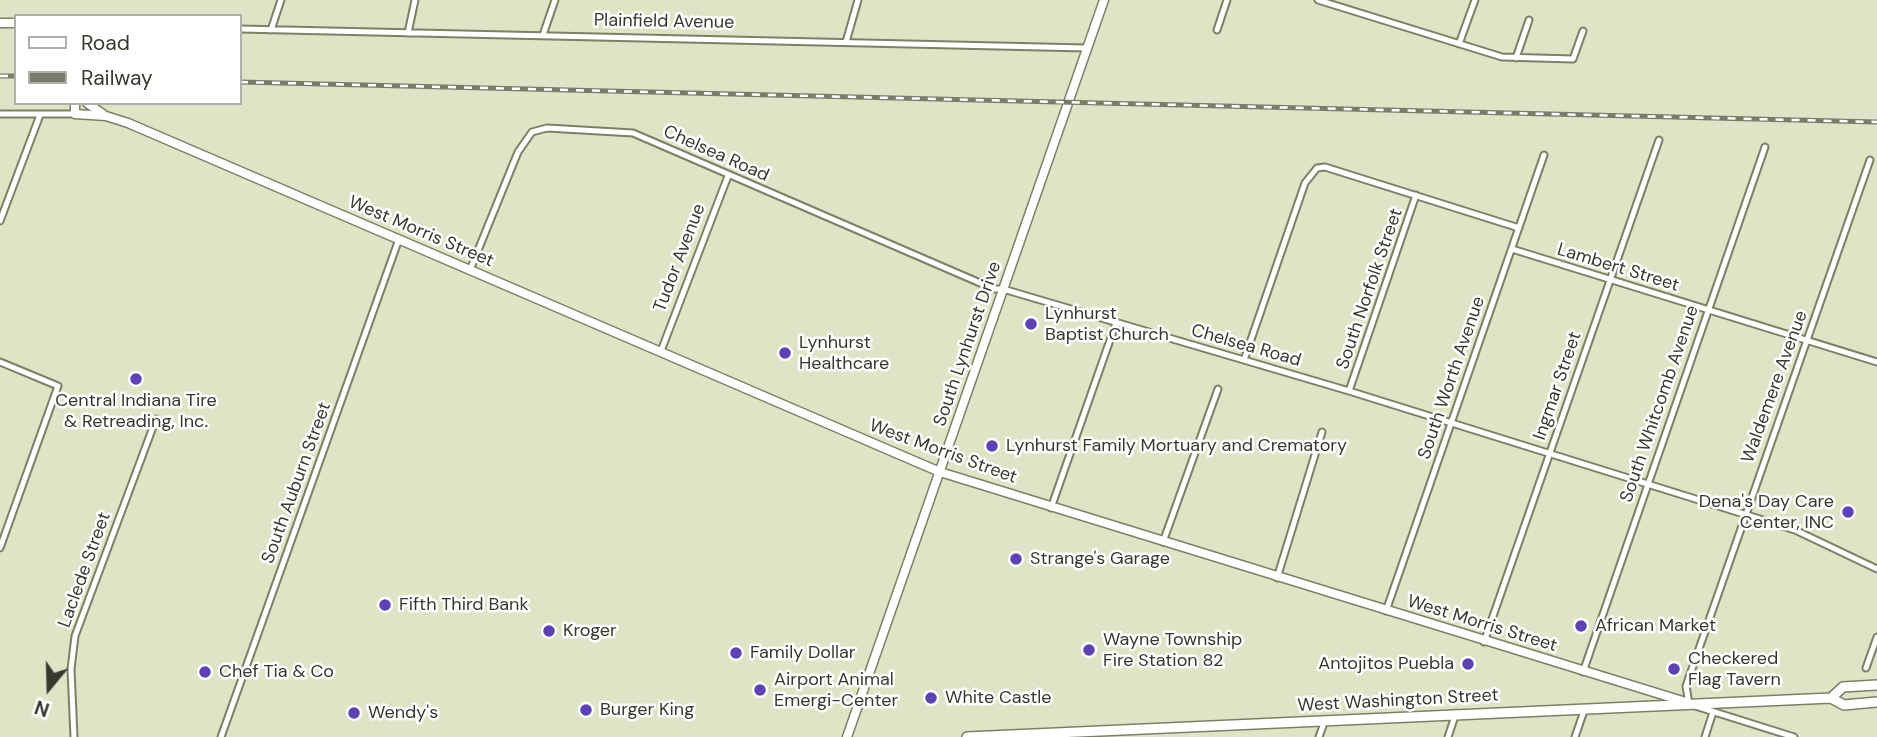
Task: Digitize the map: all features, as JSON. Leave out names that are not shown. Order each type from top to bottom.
[{"type":"main road","name":"South Lynhurst Drive","points":[[847,737],[1104,0]]},
{"type":"main road","points":[[75,105],[75,114],[108,116]]},
{"type":"main road","points":[[91,105],[108,116]]},
{"type":"main road","name":"West Morris Street","points":[[108,116],[940,472],[1689,704]]},
{"type":"main road","name":"West Washington Street","points":[[1831,698],[1843,687],[1877,685]]},
{"type":"main road","name":"West Washington Street","points":[[967,737],[1085,734],[1456,713],[1831,698],[1844,705],[1877,702]]},
{"type":"street","points":[[271,30],[281,0]]},
{"type":"street","points":[[408,33],[415,0]]},
{"type":"street","points":[[543,35],[555,0]]},
{"type":"street","points":[[846,42],[858,0]]},
{"type":"street","points":[[1217,30],[1227,0]]},
{"type":"street","points":[[1318,0],[1502,57],[1573,59],[1583,31]]},
{"type":"street","points":[[1348,9],[1351,0]]},
{"type":"street","points":[[1459,44],[1475,0]]},
{"type":"street","points":[[1516,58],[1529,20]]},
{"type":"street","name":"Plainfield Avenue","points":[[242,29],[1087,48]]},
{"type":"street","points":[[0,114],[75,114]]},
{"type":"street","points":[[0,220],[40,115]]},
{"type":"street","name":"Chelsea Road","points":[[470,270],[518,152],[532,132],[547,128],[633,133],[994,289],[1003,289],[1349,391],[1745,514],[1810,535],[1877,569]]},
{"type":"street","name":"Ingmar Street","points":[[1484,642],[1659,140]]},
{"type":"street","name":"South Whitcomb Avenue","points":[[1583,672],[1765,147]]},
{"type":"street","name":"South Worth Avenue","points":[[1386,611],[1544,155]]},
{"type":"street","name":"Waldemere Avenue","points":[[1689,704],[1687,684],[1870,160]]},
{"type":"street","points":[[1244,360],[1305,183],[1315,169],[1325,167],[1519,228]]},
{"type":"street","name":"Tudor Avenue","points":[[661,351],[728,176]]},
{"type":"street","name":"South Norfolk Street","points":[[1349,391],[1416,195]]},
{"type":"street","name":"South Auburn Street","points":[[221,737],[399,239]]},
{"type":"street","name":"Lambert Street","points":[[1512,249],[1877,362]]},
{"type":"street","points":[[1051,508],[1116,323]]},
{"type":"street","points":[[0,362],[58,386],[0,548]]},
{"type":"street","points":[[1163,542],[1218,389]]},
{"type":"street","name":"Laclede Street","points":[[74,737],[71,669],[75,636],[156,419]]},
{"type":"street","points":[[1277,578],[1322,432]]},
{"type":"street","points":[[1866,668],[1877,637]]},
{"type":"street","name":"West Morris Street","points":[[1689,704],[1794,737]]},
{"type":"street","points":[[1575,737],[1585,708]]},
{"type":"street","points":[[1705,737],[1713,712]]},
{"type":"street","points":[[1448,737],[1456,713]]},
{"type":"street","points":[[1319,737],[1325,720]]},
{"type":"street","points":[[1201,737],[1205,726]]},
{"type":"railway","points":[[0,76],[14,76]]},
{"type":"railway","points":[[242,82],[1877,122]]},
{"type":"place","name":"Lynhurst Baptist Church","points":[[1031,324]]},
{"type":"place","name":"Lynhurst Healthcare","points":[[785,353]]},
{"type":"place","name":"Central Indiana Tire & Retreading, Inc.","points":[[136,379]]},
{"type":"place","name":"Lynhurst Family Mortuary and Crematory","points":[[992,446]]},
{"type":"place","name":"Dena's Day Care Center, INC","points":[[1848,512]]},
{"type":"place","name":"Strange's Garage","points":[[1016,559]]},
{"type":"place","name":"Fifth Third Bank","points":[[385,605]]},
{"type":"place","name":"African Market","points":[[1581,626]]},
{"type":"place","name":"Kroger","points":[[549,631]]},
{"type":"place","name":"Wayne Township Fire Station 82","points":[[1089,650]]},
{"type":"place","name":"Family Dollar","points":[[736,653]]},
{"type":"place","name":"Antojitos Puebla","points":[[1468,664]]},
{"type":"place","name":"Checkered Flag Tavern","points":[[1674,669]]},
{"type":"place","name":"Chef Tia & Co","points":[[205,672]]},
{"type":"place","name":"Airport Animal Emergi-Center","points":[[760,690]]},
{"type":"place","name":"White Castle","points":[[931,698]]},
{"type":"place","name":"Burger King","points":[[586,710]]},
{"type":"place","name":"Wendy's","points":[[354,713]]}]
